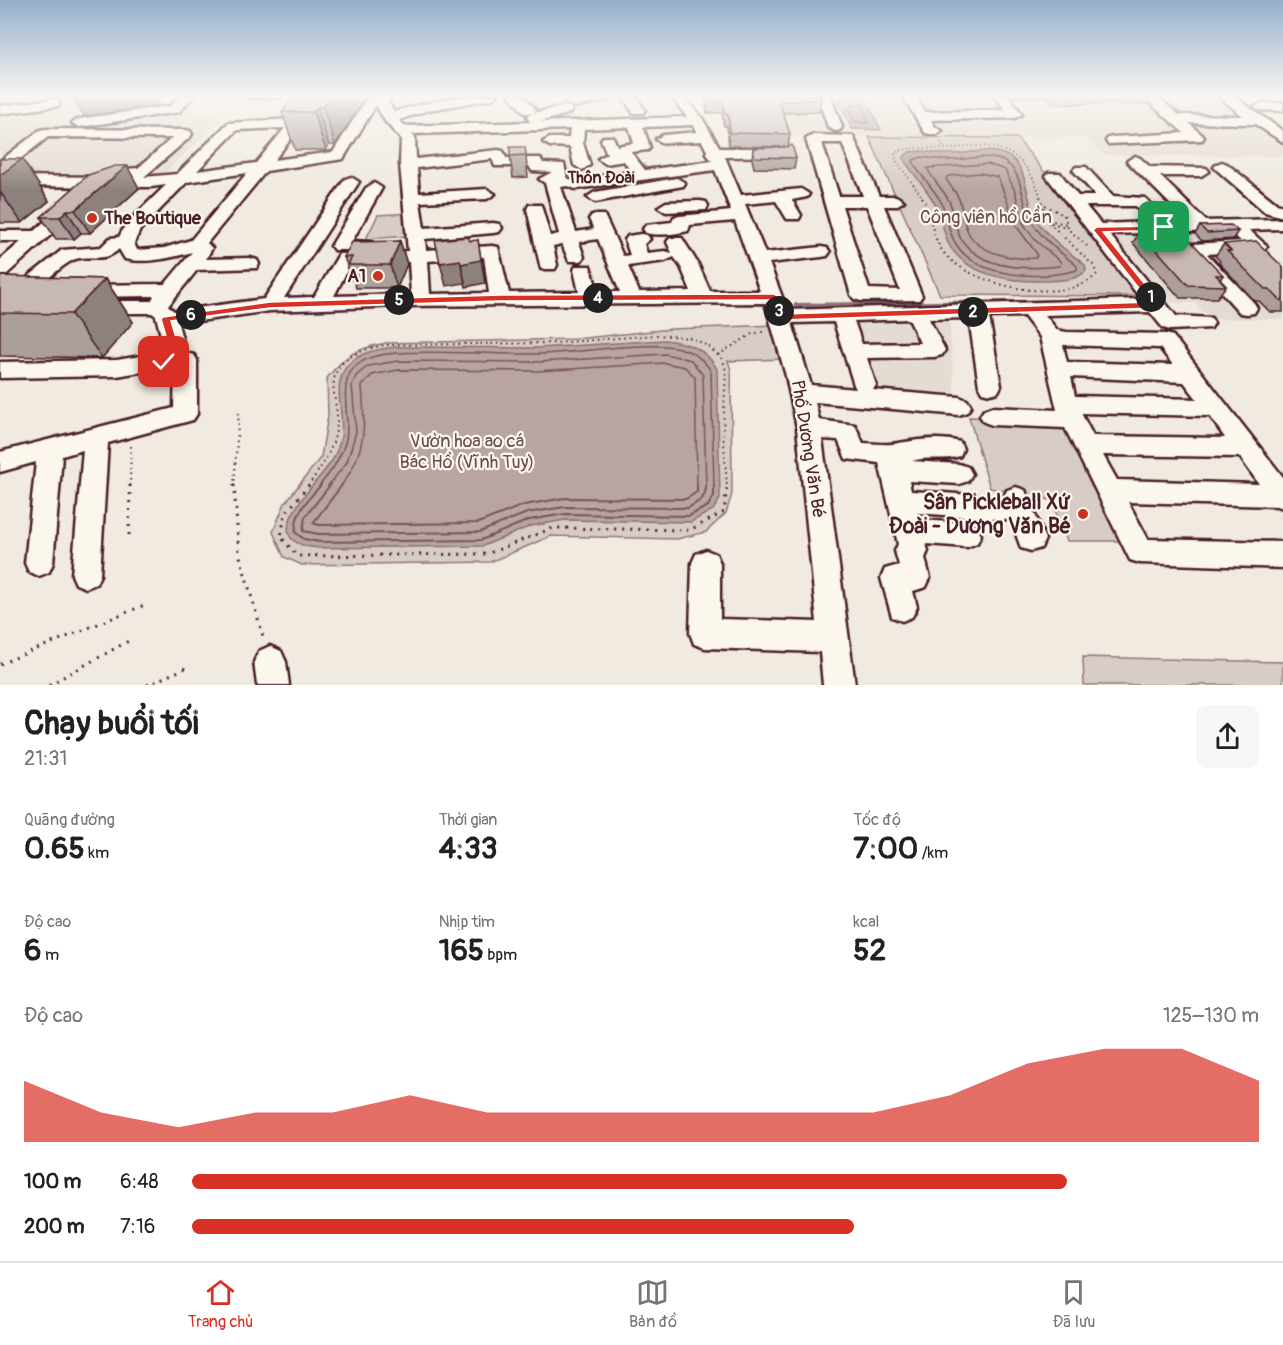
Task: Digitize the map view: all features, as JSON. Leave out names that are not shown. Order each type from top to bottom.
[{"type":"street","points":[[40,127],[45,134]]},
{"type":"street","points":[[232,127],[132,228],[125,243],[131,255],[151,256],[182,250],[197,244],[295,127]]},
{"type":"street","points":[[3,175],[8,191],[93,187],[183,178],[262,167],[304,156],[338,156],[356,127]]},
{"type":"street","points":[[399,127],[408,138],[408,170],[420,256],[421,299]]},
{"type":"street","points":[[452,145],[455,127]]},
{"type":"street","points":[[465,127],[495,136],[513,137]]},
{"type":"street","points":[[535,127],[535,131]]},
{"type":"street","points":[[550,142],[589,139],[612,127]]},
{"type":"street","points":[[625,152],[644,147],[635,127]]},
{"type":"street","points":[[646,127],[725,180]]},
{"type":"street","name":"Phố Dương Văn Bé","points":[[694,127],[725,180],[758,258],[802,393],[809,428],[839,685]]},
{"type":"street","points":[[928,127],[935,132]]},
{"type":"street","points":[[1113,141],[1197,137],[1185,127]]},
{"type":"street","points":[[495,136],[535,131],[589,139],[625,152],[655,195],[671,212],[674,238],[686,263],[694,263],[704,298]]},
{"type":"street","points":[[45,134],[185,134],[142,173],[3,175],[30,146],[45,134]]},
{"type":"street","points":[[169,290],[79,299],[162,313],[270,305],[421,299],[704,298],[775,315],[842,316],[873,305],[912,296],[849,139],[813,139],[861,295],[873,305],[916,314],[1030,310],[1153,300]]},
{"type":"street","points":[[0,150],[30,146]]},
{"type":"street","points":[[590,298],[552,184],[570,183],[655,195],[672,208],[786,152]]},
{"type":"street","points":[[408,170],[498,154],[500,163],[535,161],[537,168],[559,167],[560,177],[547,178]]},
{"type":"street","points":[[670,154],[725,180]]},
{"type":"street","points":[[670,154],[725,180],[782,196],[801,194]]},
{"type":"street","points":[[655,195],[670,154]]},
{"type":"street","points":[[1201,171],[1140,167],[1202,226]]},
{"type":"street","points":[[1221,167],[1271,208],[1283,212]]},
{"type":"street","points":[[408,170],[481,169]]},
{"type":"street","points":[[1081,170],[1109,201]]},
{"type":"street","points":[[1054,176],[1170,323],[1204,323]]},
{"type":"street","points":[[595,197],[617,193],[655,195],[725,180]]},
{"type":"street","points":[[688,200],[725,180]]},
{"type":"street","points":[[616,262],[640,259],[674,238],[725,180]]},
{"type":"street","points":[[270,305],[304,250],[351,182]]},
{"type":"street","points":[[0,270],[93,187]]},
{"type":"street","points":[[374,188],[340,246],[385,246],[380,257]]},
{"type":"street","points":[[617,193],[625,210]]},
{"type":"street","points":[[412,198],[487,194]]},
{"type":"street","points":[[782,196],[792,215]]},
{"type":"street","points":[[548,266],[535,206],[558,201]]},
{"type":"street","points":[[831,201],[896,201]]},
{"type":"street","points":[[1075,201],[1139,201],[1164,227]]},
{"type":"street","points":[[1097,230],[1283,224]]},
{"type":"street","points":[[1265,225],[1283,240]]},
{"type":"street","points":[[542,242],[570,238],[601,226],[632,298]]},
{"type":"street","points":[[1233,226],[1258,246],[1192,249],[1247,308]]},
{"type":"street","points":[[416,234],[493,228]]},
{"type":"street","points":[[640,259],[634,240],[646,234],[674,238]]},
{"type":"street","points":[[0,236],[38,236]]},
{"type":"street","points":[[0,326],[18,309],[35,281],[68,254],[106,252],[116,242]]},
{"type":"street","points":[[177,358],[162,313],[169,290],[202,248],[197,244]]},
{"type":"street","points":[[321,303],[345,258],[492,251],[500,298]]},
{"type":"street","points":[[758,258],[821,252]]},
{"type":"street","points":[[190,265],[250,264]]},
{"type":"street","points":[[18,309],[45,307]]},
{"type":"street","points":[[162,313],[215,309]]},
{"type":"street","points":[[1030,310],[1050,336],[1069,411],[1140,552],[1283,555]]},
{"type":"street","points":[[978,312],[990,386]]},
{"type":"street","points":[[854,351],[933,350],[916,314]]},
{"type":"street","points":[[842,316],[865,385]]},
{"type":"street","points":[[1050,336],[1066,339],[1166,341],[1282,496]]},
{"type":"street","points":[[0,370],[117,368],[177,358],[186,360],[187,385],[185,414],[0,462]]},
{"type":"street","points":[[1057,369],[1191,374]]},
{"type":"street","points":[[802,393],[959,406]]},
{"type":"street","points":[[992,416],[1069,411],[1216,408]]},
{"type":"street","points":[[809,428],[847,432],[855,452],[891,462],[959,474]]},
{"type":"street","points":[[86,575],[96,436]]},
{"type":"street","points":[[1085,445],[1247,448]]},
{"type":"street","points":[[39,564],[50,448]]},
{"type":"street","points":[[891,462],[910,452],[910,449],[951,449]]},
{"type":"street","points":[[891,462],[914,551],[909,552],[922,578],[895,578],[902,607]]},
{"type":"street","points":[[1109,491],[1282,496]]},
{"type":"street","points":[[901,501],[1018,503],[1031,539]]},
{"type":"street","points":[[909,531],[967,535]]},
{"type":"street","points":[[706,563],[705,633],[835,638]]},
{"type":"path","points":[[975,146],[1008,152],[1021,159],[1036,182],[1048,221],[1093,265],[1097,274],[1084,286],[1068,289],[1013,288],[967,273],[942,251],[928,210],[896,160],[895,153],[909,147],[948,149],[975,146]]},
{"type":"path","points":[[1043,205],[1071,220]]},
{"type":"path","points":[[1064,215],[1066,226],[1088,247]]},
{"type":"path","points":[[1048,221],[1066,226]]},
{"type":"path","points":[[1064,237],[1072,233]]},
{"type":"path","points":[[1068,241],[1075,236]]},
{"type":"path","points":[[718,355],[752,334],[775,315]]},
{"type":"path","points":[[677,336],[692,338],[718,355],[723,360],[726,371],[723,430],[728,493],[724,512],[690,530],[553,528],[487,554],[297,556],[281,537],[285,514],[330,454],[337,423],[334,379],[346,360],[362,350],[385,345],[552,344],[677,336]]},
{"type":"path","points":[[239,410],[234,489],[239,553],[272,674]]},
{"type":"path","points":[[129,535],[132,426]]},
{"type":"path","points":[[0,664],[147,604]]},
{"type":"path","points":[[49,685],[132,639]]},
{"type":"path","points":[[147,685],[190,666]]},
{"type":"shaded area","points":[[0,127],[214,127],[160,177],[0,176]]},
{"type":"shaded area","points":[[789,127],[1280,127],[1283,129],[1283,156],[1103,155],[1087,138],[792,136]]},
{"type":"shaded area","points":[[1242,229],[1283,267],[1283,319],[1210,319],[1195,303],[1161,302],[1106,232]]},
{"type":"shaded area","points":[[949,317],[955,401],[867,394],[827,319]]},
{"type":"green space","name":"Công viên hồ Cần","points":[[869,137],[1017,138],[1144,296],[940,295]]},
{"type":"green space","points":[[410,213],[410,236],[366,239],[378,215]]},
{"type":"green space","name":"Vườn hoa ao cá Bác Hồ (Vĩnh Tuy)","points":[[776,325],[786,359],[728,361],[731,370],[732,494],[726,513],[706,532],[677,539],[551,536],[490,562],[302,565],[284,557],[273,532],[285,503],[321,457],[328,416],[327,378],[340,363],[359,350],[386,343],[575,339],[671,329]]},
{"type":"green space","points":[[969,417],[1061,420],[1127,541],[1067,541],[1051,500],[990,488]]},
{"type":"green space","points":[[1083,657],[1283,662],[1283,685],[1084,685]]},
{"type":"water","points":[[851,127],[880,127],[881,130],[852,129]]},
{"type":"water","points":[[987,151],[1010,157],[1017,163],[1025,180],[1035,217],[1045,231],[1085,265],[1086,271],[1082,275],[1066,280],[1029,281],[1003,278],[965,263],[948,243],[934,201],[903,158],[909,152],[950,154]]},
{"type":"water","name":"Vườn hoa ao cá Bác Hồ (Vĩnh Tuy)","points":[[665,340],[682,343],[702,351],[717,369],[720,499],[713,510],[691,522],[565,520],[531,526],[483,546],[319,548],[299,544],[290,536],[289,524],[294,511],[337,451],[342,432],[339,393],[342,374],[347,366],[358,357],[377,350],[397,347],[538,348]]},
{"type":"building","points":[[729,127],[788,127],[790,134],[730,133]]},
{"type":"building","points":[[792,145],[796,158],[755,157],[753,148],[788,147]]},
{"type":"building","points":[[510,147],[525,147],[526,155],[510,156]]},
{"type":"building","points":[[0,159],[22,159],[0,175]]},
{"type":"building","points":[[115,166],[127,166],[75,210],[67,210],[60,217],[41,217],[88,175]]},
{"type":"building","points":[[1231,225],[1238,231],[1207,233],[1200,226]]},
{"type":"building","points":[[1140,231],[1181,231],[1223,275],[1216,275],[1226,286],[1188,285]]},
{"type":"building","points":[[468,237],[470,241],[478,240],[481,260],[461,264],[460,260],[440,263],[435,240]]},
{"type":"building","points":[[400,241],[390,265],[348,265],[352,257],[344,257],[352,242]]},
{"type":"building","points":[[1256,241],[1283,267],[1283,300],[1280,300],[1269,289],[1265,289],[1227,251],[1231,251],[1224,244]]},
{"type":"building","points":[[0,276],[105,279],[71,314],[0,313]]},
{"type":"waterway","points":[[795,305],[1089,301]]},
{"type":"place","name":"The Boutique","points":[[92,218]]},
{"type":"place","name":"A1","points":[[378,276]]},
{"type":"place","name":"Sân Pickleball Xứ Đoài - Dương Văn Bé","points":[[1083,514]]},
{"type":"district","name":"Thôn Đoài","points":[[601,178]]},
{"type":"route","points":[[164,362],[177,358],[166,319],[270,305],[500,298],[774,297],[781,317],[1157,305],[1097,230],[1164,227]]}]
